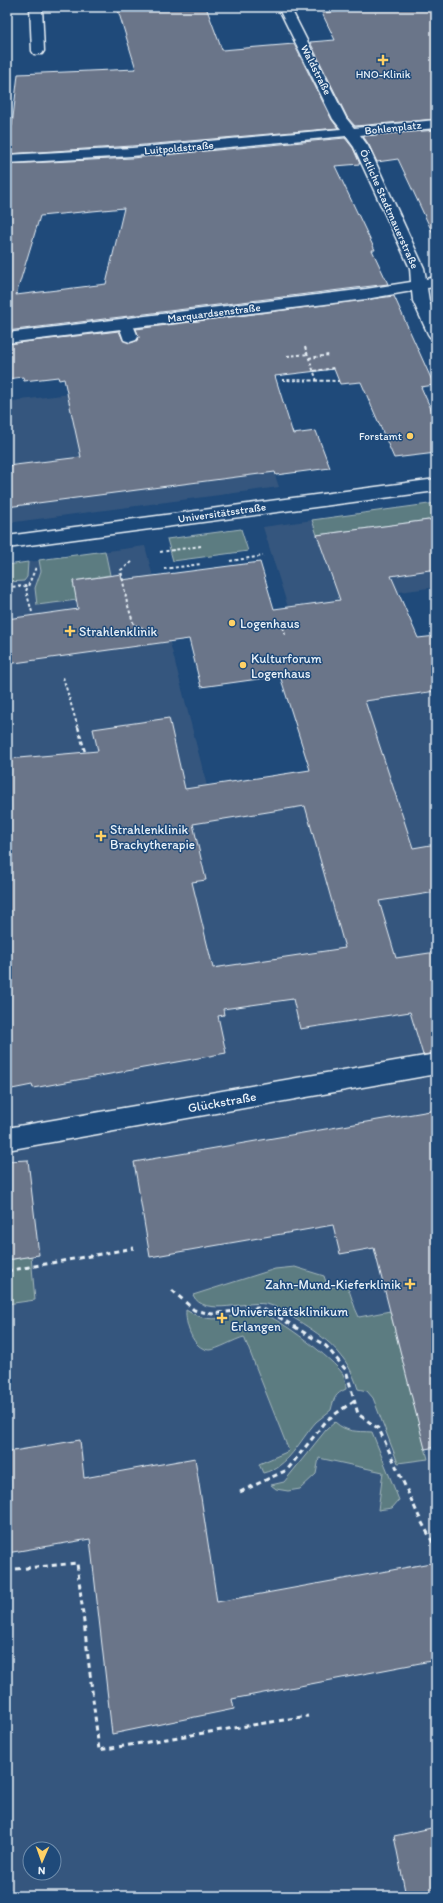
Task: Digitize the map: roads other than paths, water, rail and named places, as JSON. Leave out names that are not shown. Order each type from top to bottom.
[{"type":"street","points":[[36,7],[38,51]]},
{"type":"street","name":"Waldstraße","points":[[284,7],[340,119],[350,132]]},
{"type":"street","name":"Bohlenplatz","points":[[350,132],[436,124]]},
{"type":"street","name":"Luitpoldstraße","points":[[7,159],[132,152],[350,132]]},
{"type":"street","name":"Östliche Stadtmauerstraße","points":[[350,132],[361,146],[417,268],[421,301],[436,334]]},
{"type":"street","points":[[420,284],[436,282]]},
{"type":"street","name":"Marquardsenstraße","points":[[7,338],[128,330],[366,294],[420,284]]},
{"type":"street","name":"Universitätsstraße","points":[[7,542],[436,485]]},
{"type":"street","name":"Glückstraße","points":[[7,1138],[125,1119],[436,1064]]},
{"type":"place","name":"HNO-Klinik","points":[[383,60]]},
{"type":"place","name":"Forstamt","points":[[410,436]]},
{"type":"place","name":"Logenhaus","points":[[232,623]]},
{"type":"place","name":"Strahlenklinik","points":[[70,631]]},
{"type":"place","name":"Kulturforum Logenhaus","points":[[243,665]]},
{"type":"place","name":"Strahlenklinik Brachytherapie","points":[[101,836]]},
{"type":"place","name":"Zahn-Mund-Kieferklinik","points":[[410,1284]]},
{"type":"place","name":"Universitätsklinikum Erlangen","points":[[222,1318]]}]
